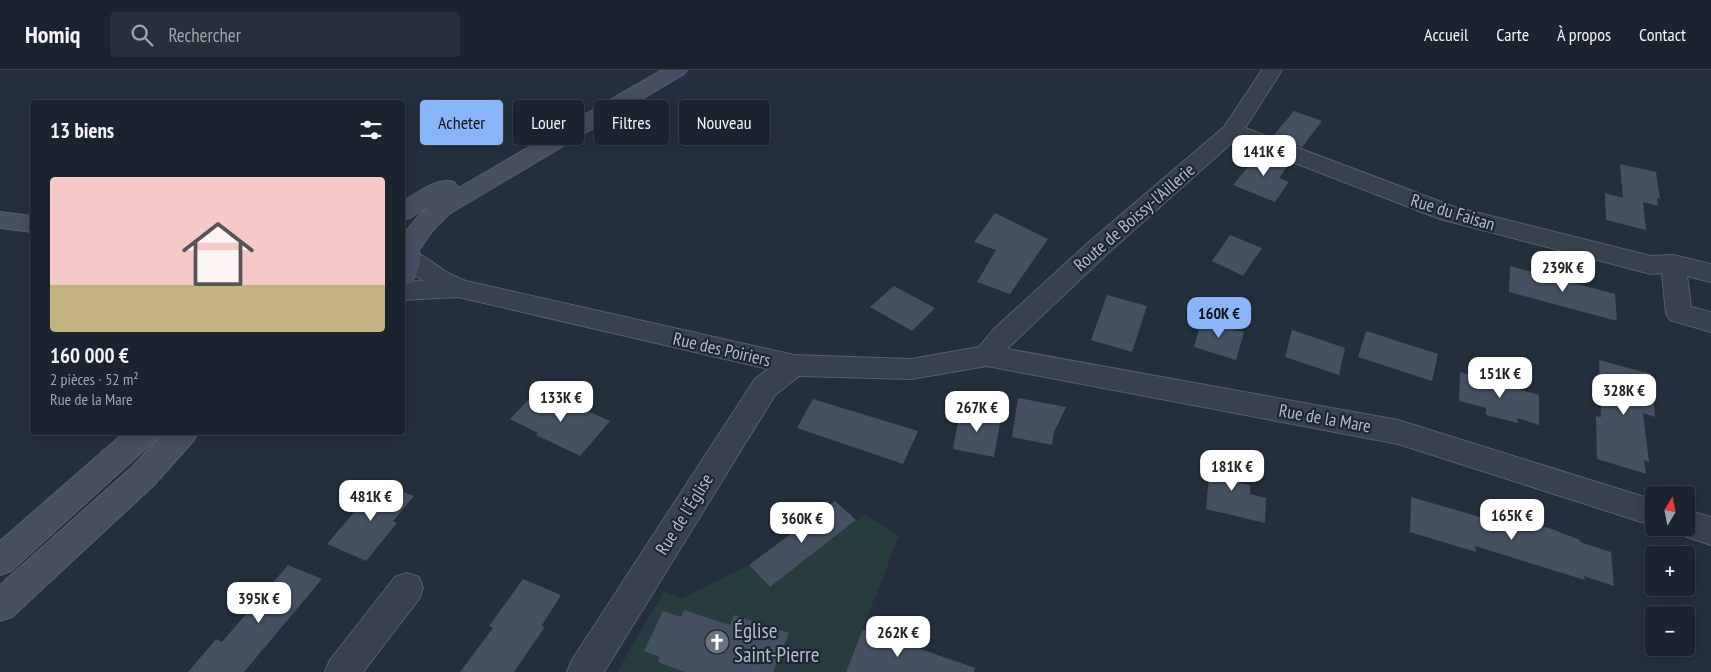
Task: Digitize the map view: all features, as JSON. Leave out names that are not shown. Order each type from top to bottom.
[{"type":"main road","points":[[405,210],[525,138],[629,86],[668,70]]},
{"type":"main road","points":[[405,256],[425,224],[441,209],[677,70]]},
{"type":"main road","points":[[0,220],[30,224]]},
{"type":"main road","points":[[0,561],[142,435]]},
{"type":"main road","points":[[0,606],[143,476],[181,435]]},
{"type":"street","name":"Route de Boissy-l'Aillerie","points":[[987,356],[1004,335],[1098,248],[1232,131],[1272,70]]},
{"type":"street","name":"Rue du Faisan","points":[[1232,131],[1448,213],[1652,265],[1673,264],[1711,273]]},
{"type":"street","points":[[405,256],[427,272],[460,289]]},
{"type":"street","points":[[1673,264],[1678,313],[1711,322]]},
{"type":"street","points":[[405,291],[460,289]]},
{"type":"street","name":"Rue des Poiriers","points":[[460,289],[794,365],[911,369],[987,356]]},
{"type":"street","name":"Rue de la Mare","points":[[987,356],[1398,432],[1645,510]]},
{"type":"street","name":"Rue de l'Église","points":[[584,672],[765,386],[794,365]]},
{"type":"street","points":[[1695,526],[1711,531]]},
{"type":"street","points":[[342,672],[407,588]]},
{"type":"green space","points":[[864,514],[899,536],[846,672],[617,672],[664,591],[682,598],[749,565],[770,587]]},
{"type":"building","points":[[1294,111],[1322,121],[1302,147],[1273,136]]},
{"type":"building","points":[[1260,152],[1290,163],[1279,178],[1289,182],[1275,202],[1233,185]]},
{"type":"building","points":[[1620,164],[1656,172],[1660,199],[1657,198],[1658,206],[1643,202],[1646,230],[1606,220],[1605,193],[1623,198]]},
{"type":"building","points":[[995,213],[1048,239],[1010,294],[977,282],[996,250],[974,242]]},
{"type":"building","points":[[1230,235],[1262,248],[1243,276],[1212,261]]},
{"type":"building","points":[[1510,266],[1615,294],[1617,321],[1509,292]]},
{"type":"building","points":[[894,286],[935,308],[912,331],[870,307]]},
{"type":"building","points":[[1107,295],[1147,306],[1132,352],[1091,340]]},
{"type":"building","points":[[1202,319],[1244,332],[1236,360],[1194,347]]},
{"type":"building","points":[[1292,330],[1345,348],[1339,375],[1285,357]]},
{"type":"building","points":[[1366,331],[1438,354],[1432,381],[1358,357]]},
{"type":"building","points":[[1599,360],[1651,374],[1655,417],[1643,413],[1649,462],[1644,460],[1646,474],[1597,459],[1596,416],[1601,417]]},
{"type":"building","points":[[1460,372],[1539,395],[1539,425],[1517,418],[1518,423],[1486,415],[1486,408],[1459,401]]},
{"type":"building","points":[[536,392],[564,405],[567,402],[610,421],[580,456],[536,435],[538,433],[510,419]]},
{"type":"building","points":[[1018,398],[1066,407],[1054,432],[1052,445],[1012,437]]},
{"type":"building","points":[[813,399],[918,431],[903,464],[797,428]]},
{"type":"building","points":[[960,410],[1001,418],[994,457],[953,449]]},
{"type":"building","points":[[1211,454],[1240,461],[1239,483],[1250,485],[1250,494],[1266,498],[1265,523],[1206,509]]},
{"type":"building","points":[[379,483],[414,496],[393,521],[397,523],[366,561],[327,544]]},
{"type":"building","points":[[1411,497],[1511,526],[1511,518],[1552,529],[1580,540],[1580,542],[1611,552],[1614,586],[1584,576],[1585,580],[1475,546],[1476,552],[1410,532]]},
{"type":"building","points":[[835,501],[856,520],[770,587],[749,565]]},
{"type":"building","points":[[288,565],[322,579],[244,672],[188,672],[216,639],[222,642]]},
{"type":"building","points":[[523,579],[561,595],[542,625],[544,628],[514,672],[460,672],[493,628],[489,626]]},
{"type":"building","name":"Église Saint-Pierre","points":[[684,610],[730,625],[734,615],[789,633],[773,672],[685,672],[658,662],[660,657],[644,651],[663,611],[681,617]]},
{"type":"building","points":[[863,629],[975,668],[974,672],[846,672]]},
{"type":"place","name":"Église Saint-Pierre","points":[[717,642]]}]
